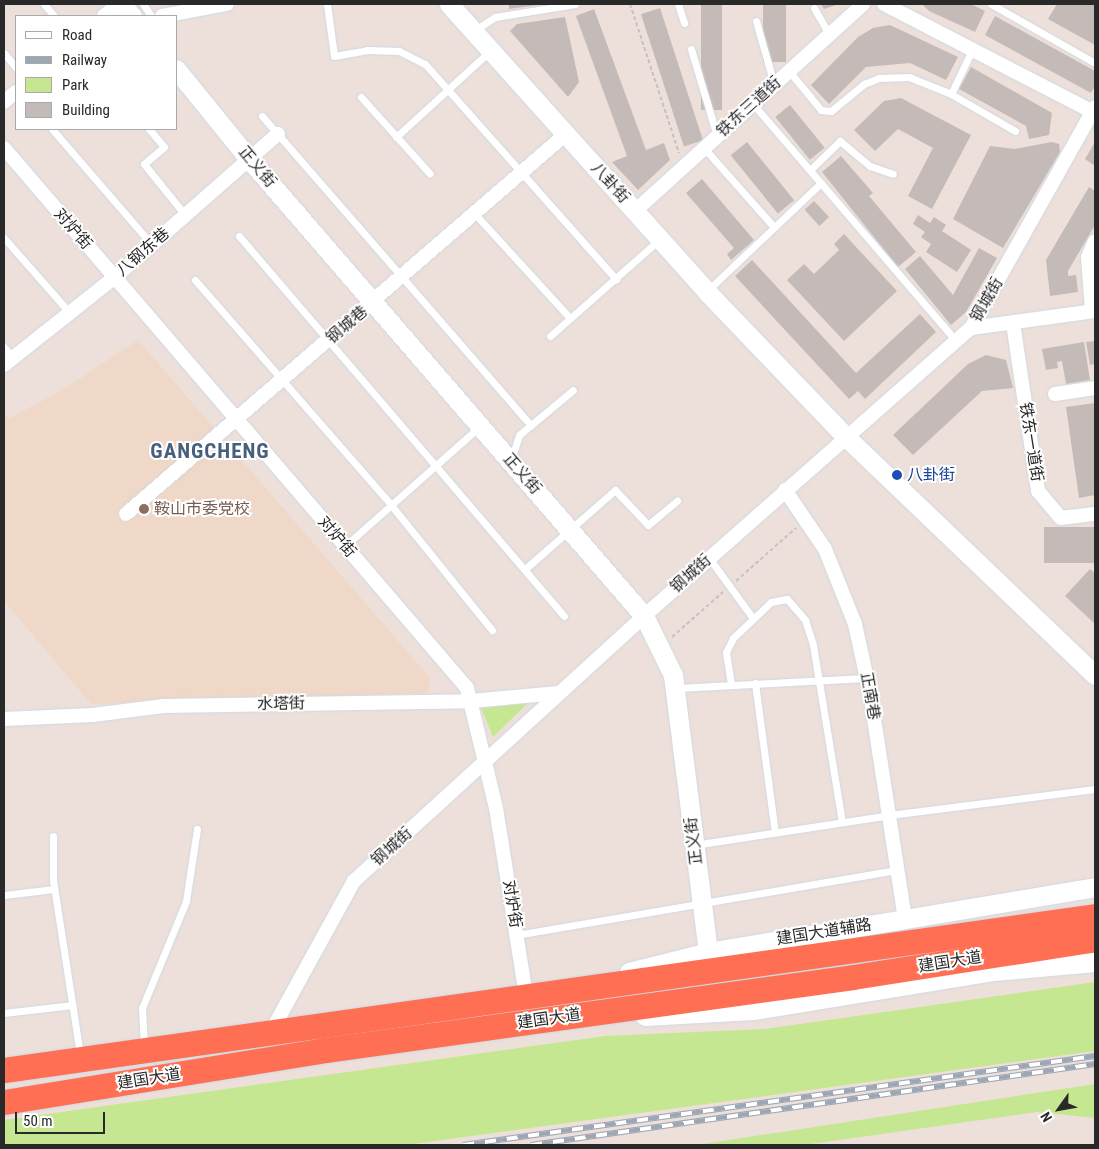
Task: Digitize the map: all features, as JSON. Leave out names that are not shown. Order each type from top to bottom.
[{"type":"highway","points":[[994,930],[1095,904]]},
{"type":"highway","name":"建国大道","points":[[4,1070],[526,994],[1095,916]]},
{"type":"highway","name":"建国大道","points":[[4,1102],[325,1050],[853,977],[1095,939]]},
{"type":"street","points":[[105,15],[120,4],[131,15]]},
{"type":"street","points":[[167,15],[226,4]]},
{"type":"street","name":"八卦街","points":[[450,4],[707,292],[847,438],[1095,675]]},
{"type":"street","name":"铁东三道街","points":[[635,210],[862,4]]},
{"type":"street","points":[[884,4],[1094,111]]},
{"type":"street","name":"正义街","points":[[178,71],[250,160],[644,616],[674,675],[708,952]]},
{"type":"street","points":[[4,102],[15,93]]},
{"type":"street","name":"钢城街","points":[[272,1030],[354,882],[485,763],[559,692],[784,490],[847,438],[971,328],[1094,111]]},
{"type":"street","name":"八钢东巷","points":[[8,362],[115,277],[278,134]]},
{"type":"street","name":"钢城巷","points":[[126,514],[476,214],[566,134]]},
{"type":"street","name":"对炉街","points":[[4,148],[467,688],[496,808],[526,994]]},
{"type":"street","points":[[971,328],[1094,311],[1088,257],[1095,241]]},
{"type":"street","name":"铁东一道街","points":[[1013,323],[1038,491],[1061,518],[1095,514]]},
{"type":"street","points":[[1055,394],[1095,388]]},
{"type":"street","name":"正南巷","points":[[784,490],[825,549],[855,624],[867,678],[904,919]]},
{"type":"street","name":"水塔街","points":[[4,719],[84,716],[163,706],[471,701],[559,692]]},
{"type":"street","name":"建国大道辅路","points":[[555,991],[708,952],[1095,887]]},
{"type":"street","points":[[552,1019],[753,1010],[994,970],[1095,962]]},
{"type":"lane","points":[[44,4],[53,15]]},
{"type":"lane","points":[[143,4],[150,15]]},
{"type":"lane","points":[[327,4],[334,56],[367,50],[399,50],[425,64],[616,278]]},
{"type":"lane","points":[[473,32],[494,17],[575,4]]},
{"type":"lane","points":[[678,4],[684,23]]},
{"type":"lane","points":[[992,4],[1095,63]]},
{"type":"lane","points":[[814,8],[829,34]]},
{"type":"lane","points":[[756,21],[774,84]]},
{"type":"lane","points":[[691,49],[717,136]]},
{"type":"lane","points":[[951,94],[972,50]]},
{"type":"lane","points":[[396,137],[491,51]]},
{"type":"lane","points":[[4,53],[15,67]]},
{"type":"lane","points":[[789,71],[821,110],[831,111],[864,84],[879,78],[909,77],[951,94],[1015,131]]},
{"type":"lane","points":[[360,96],[430,174]]},
{"type":"lane","points":[[753,104],[956,341]]},
{"type":"lane","points":[[262,116],[403,275],[531,425]]},
{"type":"lane","points":[[53,130],[152,245]]},
{"type":"lane","points":[[150,130],[164,147],[144,164],[186,216]]},
{"type":"lane","points":[[810,170],[840,141],[870,166],[892,174]]},
{"type":"lane","points":[[704,148],[774,227]]},
{"type":"lane","points":[[707,292],[821,183]]},
{"type":"lane","points":[[476,214],[570,318]]},
{"type":"lane","points":[[238,236],[564,616]]},
{"type":"lane","points":[[4,238],[70,313]]},
{"type":"lane","points":[[550,336],[660,239]]},
{"type":"lane","points":[[195,280],[391,505],[492,630]]},
{"type":"lane","points":[[4,347],[8,362]]},
{"type":"lane","points":[[510,460],[519,435],[573,390]]},
{"type":"lane","points":[[345,546],[480,426]]},
{"type":"lane","points":[[525,569],[568,528],[615,490],[648,525],[677,501]]},
{"type":"lane","points":[[709,558],[752,617]]},
{"type":"lane","points":[[731,684],[726,652],[734,638],[752,617],[771,602],[787,599],[806,620],[819,682],[842,822]]},
{"type":"lane","points":[[675,688],[867,678]]},
{"type":"lane","points":[[755,684],[775,832]]},
{"type":"lane","points":[[694,845],[889,815],[1095,789]]},
{"type":"lane","points":[[144,1049],[142,1008],[186,901],[196,829]]},
{"type":"lane","points":[[53,836],[54,889],[81,1058]]},
{"type":"lane","points":[[516,935],[897,870]]},
{"type":"lane","points":[[4,895],[54,889]]},
{"type":"lane","points":[[4,1013],[73,1006]]},
{"type":"path","points":[[630,4],[684,166]]},
{"type":"shaded area","name":"鞍山市委党校","points":[[138,340],[430,678],[428,693],[91,704],[4,601],[4,414],[9,418],[61,391]]},
{"type":"green space","points":[[528,703],[493,737],[481,708]]},
{"type":"green space","points":[[1095,982],[1095,1051],[406,1145],[4,1145],[4,1120],[605,1036],[765,1029]]},
{"type":"green space","points":[[1095,1084],[1095,1118],[1037,1112],[804,1145],[696,1145]]},
{"type":"building","points":[[509,4],[537,4],[537,5],[509,9]]},
{"type":"building","points":[[701,4],[722,4],[722,110],[701,110]]},
{"type":"building","points":[[763,4],[786,4],[786,62],[763,62]]},
{"type":"building","points":[[821,4],[839,4],[824,9]]},
{"type":"building","points":[[922,4],[971,4],[985,11],[975,32],[929,11]]},
{"type":"building","points":[[1057,4],[1095,4],[1095,45],[1048,19]]},
{"type":"building","points":[[660,8],[703,140],[684,146],[641,14]]},
{"type":"building","points":[[594,9],[646,150],[664,143],[670,160],[638,190],[612,162],[627,156],[576,16]]},
{"type":"building","points":[[995,16],[1095,71],[1095,86],[1091,93],[985,35]]},
{"type":"building","points":[[565,17],[579,82],[568,97],[510,31],[517,24]]},
{"type":"building","points":[[890,25],[958,57],[946,80],[910,63],[866,67],[829,104],[811,85],[858,37],[873,28]]},
{"type":"building","points":[[971,67],[1052,113],[1049,135],[1029,139],[1026,126],[959,89]]},
{"type":"building","points":[[901,98],[971,135],[932,209],[908,196],[933,148],[898,129],[875,151],[854,130],[884,101]]},
{"type":"building","points":[[790,105],[825,148],[810,160],[775,117]]},
{"type":"building","points":[[747,142],[794,200],[778,214],[731,155]]},
{"type":"building","points":[[1052,142],[1059,144],[1060,152],[1003,248],[953,219],[990,146],[1015,149]]},
{"type":"building","points":[[1095,142],[1095,166],[1085,159]]},
{"type":"building","points":[[841,156],[873,193],[869,196],[916,252],[898,267],[822,172]]},
{"type":"building","points":[[702,179],[754,240],[731,260],[727,254],[734,248],[686,193]]},
{"type":"building","points":[[1089,187],[1095,191],[1095,225],[1068,271],[1068,276],[1076,275],[1078,292],[1050,296],[1046,260]]},
{"type":"building","points":[[814,201],[829,217],[819,226],[804,210]]},
{"type":"building","points":[[918,215],[930,223],[934,217],[946,225],[942,231],[971,250],[957,272],[926,252],[931,244],[921,237],[925,232],[913,224]]},
{"type":"building","points":[[844,234],[897,291],[844,341],[787,280],[804,264],[814,274],[839,250],[834,244]]},
{"type":"building","points":[[979,248],[997,258],[966,312],[951,325],[905,269],[920,256],[953,295]]},
{"type":"building","points":[[752,260],[856,373],[920,314],[936,332],[865,399],[858,391],[849,399],[735,276]]},
{"type":"building","points":[[1095,341],[1095,364],[1090,365],[1086,342]]},
{"type":"building","points":[[1084,342],[1090,380],[1066,384],[1062,361],[1057,362],[1058,368],[1046,370],[1042,349]]},
{"type":"building","points":[[986,355],[1006,360],[1013,388],[982,391],[913,455],[893,435],[968,364]]},
{"type":"building","points":[[1095,403],[1095,495],[1079,498],[1066,407]]},
{"type":"building","points":[[1044,527],[1095,527],[1095,563],[1044,563]]},
{"type":"building","points":[[1090,569],[1095,573],[1095,624],[1065,596]]},
{"type":"railway","points":[[463,1145],[1095,1056]]},
{"type":"railway","points":[[531,1145],[1095,1064]]},
{"type":"place","name":"八卦街","points":[[897,475]]},
{"type":"place","name":"鞍山市委党校","points":[[144,509]]},
{"type":"district","name":"GANGCHENG","points":[[210,451]]}]
